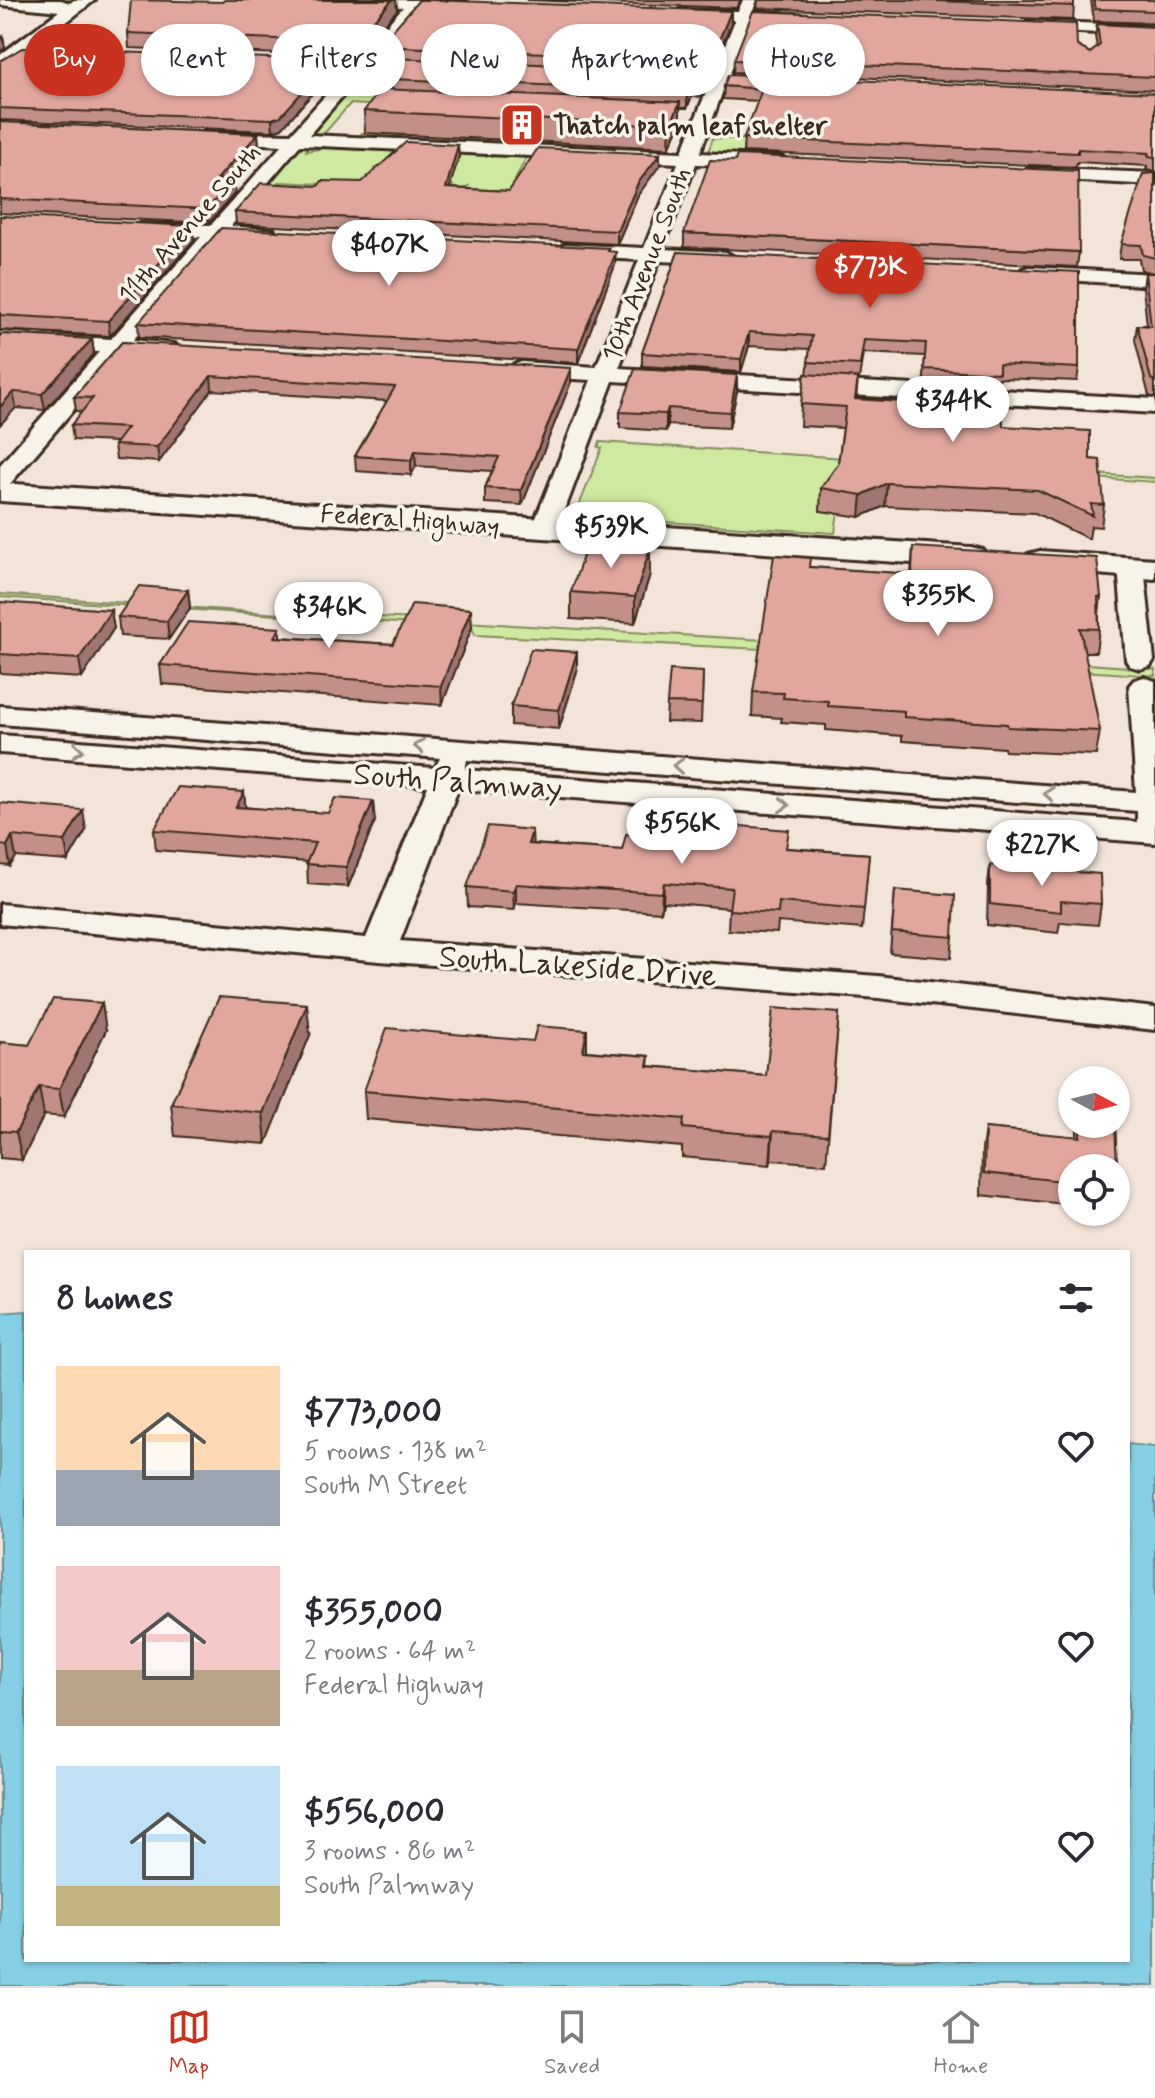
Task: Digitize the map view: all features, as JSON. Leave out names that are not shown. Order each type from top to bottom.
[{"type":"main road","points":[[1,0],[80,5]]},
{"type":"main road","points":[[0,64],[80,5]]},
{"type":"main road","name":"Federal Highway","points":[[0,492],[1143,568]]},
{"type":"street","points":[[327,0],[476,6]]},
{"type":"street","name":"11th Avenue South","points":[[396,24],[415,2]]},
{"type":"street","points":[[665,13],[747,8],[821,18]]},
{"type":"street","name":"10th Avenue South","points":[[727,58],[747,8]]},
{"type":"street","points":[[1008,25],[1155,31]]},
{"type":"street","points":[[17,51],[24,51]]},
{"type":"street","name":"11th Avenue South","points":[[0,480],[334,96]]},
{"type":"street","name":"10th Avenue South","points":[[545,528],[712,96]]},
{"type":"street","points":[[192,136],[808,164]]},
{"type":"street","points":[[1011,173],[1155,179]]},
{"type":"street","points":[[124,227],[291,236]]},
{"type":"street","points":[[541,248],[749,259]]},
{"type":"street","points":[[1014,272],[1155,280]]},
{"type":"street","points":[[0,339],[194,350]]},
{"type":"street","points":[[492,367],[1155,406]]},
{"type":"street","points":[[1143,568],[1142,673],[1154,818]]},
{"type":"street","name":"South Palmway","points":[[0,715],[458,749],[1154,818]]},
{"type":"street","name":"South Palmway","points":[[0,744],[445,781],[1154,818]]},
{"type":"street","points":[[379,950],[458,749]]},
{"type":"street","name":"South Lakeside Drive","points":[[0,914],[379,950],[878,987],[1155,1019]]},
{"type":"green space","points":[[344,96],[380,96],[375,101],[647,114],[646,117],[559,113],[550,124],[535,124],[533,129],[505,127],[500,135],[530,140],[523,145],[461,142],[464,137],[489,138],[497,126],[504,126],[500,123],[505,114],[486,111],[480,115],[469,114],[471,108],[430,106],[407,140],[358,138],[362,133],[403,135],[422,108],[350,104],[321,137],[312,136],[312,131]]},
{"type":"green space","points":[[713,138],[745,139],[743,150],[768,151],[766,157],[707,155]]},
{"type":"green space","points":[[297,146],[308,147],[306,151],[326,148],[428,153],[399,169],[375,168],[365,186],[279,182],[243,224],[233,223]]},
{"type":"green space","points":[[444,153],[527,156],[509,193],[466,191],[469,185],[463,191],[450,191],[453,185],[432,183]]},
{"type":"green space","points":[[600,442],[1155,478],[1155,482],[845,462],[835,533],[575,516],[602,448],[598,447]]},
{"type":"green space","points":[[0,594],[310,616],[312,613],[781,641],[1155,669],[1155,676],[782,650],[475,635],[472,628],[0,597]]},
{"type":"water","points":[[24,1311],[24,1962],[1130,1962],[1130,1444],[1155,1447],[1155,1986],[0,1986],[0,1313]]},
{"type":"building","points":[[131,0],[392,0],[370,24],[271,24],[271,39],[255,38],[255,24],[141,24],[141,34],[128,33]]},
{"type":"building","points":[[419,0],[731,11],[726,24],[543,24],[543,53],[527,52],[527,24],[421,24],[421,48],[405,47],[405,24],[398,24]]},
{"type":"building","points":[[909,0],[1074,0],[1074,6]]},
{"type":"building","points":[[1094,0],[1155,0],[1155,11],[1095,9]]},
{"type":"building","points":[[753,11],[1076,24],[1077,46],[1090,53],[1100,45],[1097,24],[1155,27],[1155,77],[865,65],[865,24],[748,24]]},
{"type":"building","points":[[743,37],[743,60],[734,60]]},
{"type":"building","points":[[24,48],[24,96],[125,96],[125,52],[141,53],[141,96],[255,96],[255,57],[271,58],[271,96],[299,96],[281,116],[272,119],[0,108],[0,61]]},
{"type":"building","points":[[405,59],[421,59],[421,80],[405,80]]},
{"type":"building","points":[[527,64],[543,64],[543,85],[527,84]]},
{"type":"building","points":[[728,75],[743,76],[743,88],[727,86]]},
{"type":"building","points":[[865,81],[1155,93],[1155,157],[1148,156],[1149,153],[1078,149],[1078,153],[744,138],[759,96],[865,96]]},
{"type":"building","points":[[405,90],[421,91],[421,96],[527,95],[680,102],[670,126],[364,111],[376,96],[405,96]]},
{"type":"building","points":[[0,122],[258,134],[217,179],[233,180],[207,209],[0,199]]},
{"type":"building","points":[[406,142],[458,145],[446,188],[509,191],[538,148],[660,154],[638,183],[617,231],[235,212],[261,183],[318,186],[322,181],[362,182]]},
{"type":"building","points":[[737,155],[1078,171],[1079,252],[684,233],[710,160],[735,161]]},
{"type":"building","points":[[1155,173],[1155,258],[1143,255],[1141,245],[1121,244],[1143,174]]},
{"type":"building","points":[[0,216],[192,226],[108,321],[0,315]]},
{"type":"building","points":[[221,228],[609,248],[608,251],[616,252],[578,349],[138,323]]},
{"type":"building","points":[[678,252],[1079,272],[1079,368],[999,364],[999,373],[924,369],[926,343],[864,340],[860,365],[808,362],[812,336],[749,332],[741,359],[642,353]]},
{"type":"building","points":[[1145,273],[1155,273],[1155,381],[1151,379],[1137,325],[1151,326]]},
{"type":"building","points":[[0,334],[92,339],[42,394],[13,392],[0,407]]},
{"type":"building","points":[[122,342],[571,368],[521,490],[485,488],[499,457],[415,451],[411,460],[355,456],[395,387],[211,376],[157,447],[114,445],[127,428],[71,425],[93,398],[74,397]]},
{"type":"building","points":[[635,369],[737,375],[730,412],[668,408],[666,414],[620,412]]},
{"type":"building","points":[[805,374],[858,378],[855,399],[917,403],[918,397],[923,397],[924,381],[1001,386],[1003,426],[1090,431],[1090,459],[1100,460],[1104,505],[1091,504],[1093,516],[1038,490],[887,483],[862,495],[821,488],[838,464],[846,407],[801,404]]},
{"type":"building","points":[[587,544],[650,548],[635,597],[571,592]]},
{"type":"building","points":[[913,547],[1097,558],[1101,597],[1098,597],[1099,629],[1080,628],[1100,731],[1008,727],[1007,724],[904,717],[904,711],[828,706],[828,701],[783,698],[784,693],[753,692],[774,555],[810,558],[809,567],[912,574]]},
{"type":"building","points":[[139,586],[188,590],[167,621],[118,617]]},
{"type":"building","points":[[0,602],[111,610],[79,659],[0,654]]},
{"type":"building","points":[[412,604],[471,609],[441,686],[160,665],[188,622],[280,628],[275,637],[393,644]]},
{"type":"building","points":[[531,649],[577,652],[559,710],[511,706]]},
{"type":"building","points":[[670,670],[703,672],[702,704],[667,703]]},
{"type":"building","points":[[178,787],[244,792],[236,807],[328,813],[335,798],[373,801],[346,867],[306,864],[315,843],[154,830]]},
{"type":"building","points":[[0,803],[83,810],[65,841],[12,836],[7,846],[0,845]]},
{"type":"building","points":[[668,820],[789,830],[786,848],[869,854],[864,909],[779,902],[778,913],[729,910],[732,888],[664,883],[662,893],[516,884],[513,891],[467,887],[488,826],[532,830],[528,844],[622,850],[626,834],[664,837]]},
{"type":"building","points":[[990,865],[1100,874],[1101,904],[1061,901],[1061,912],[990,904]]},
{"type":"building","points":[[895,890],[955,895],[953,937],[892,932]]},
{"type":"building","points":[[219,997],[307,1004],[263,1113],[171,1104]]},
{"type":"building","points":[[53,999],[102,1003],[59,1089],[39,1087],[16,1132],[0,1131],[0,1042],[29,1045]]},
{"type":"building","points":[[773,1008],[839,1013],[828,1135],[773,1131],[772,1136],[683,1128],[684,1119],[364,1091],[387,1028],[533,1041],[537,1026],[587,1030],[583,1051],[649,1056],[647,1066],[766,1076]]},
{"type":"building","points":[[985,1128],[1058,1135],[1058,1138],[1116,1138],[1116,1154],[1058,1154],[1058,1181],[984,1173]]},
{"type":"place","name":"Thatch palm leaf shelter","points":[[522,125]]}]
